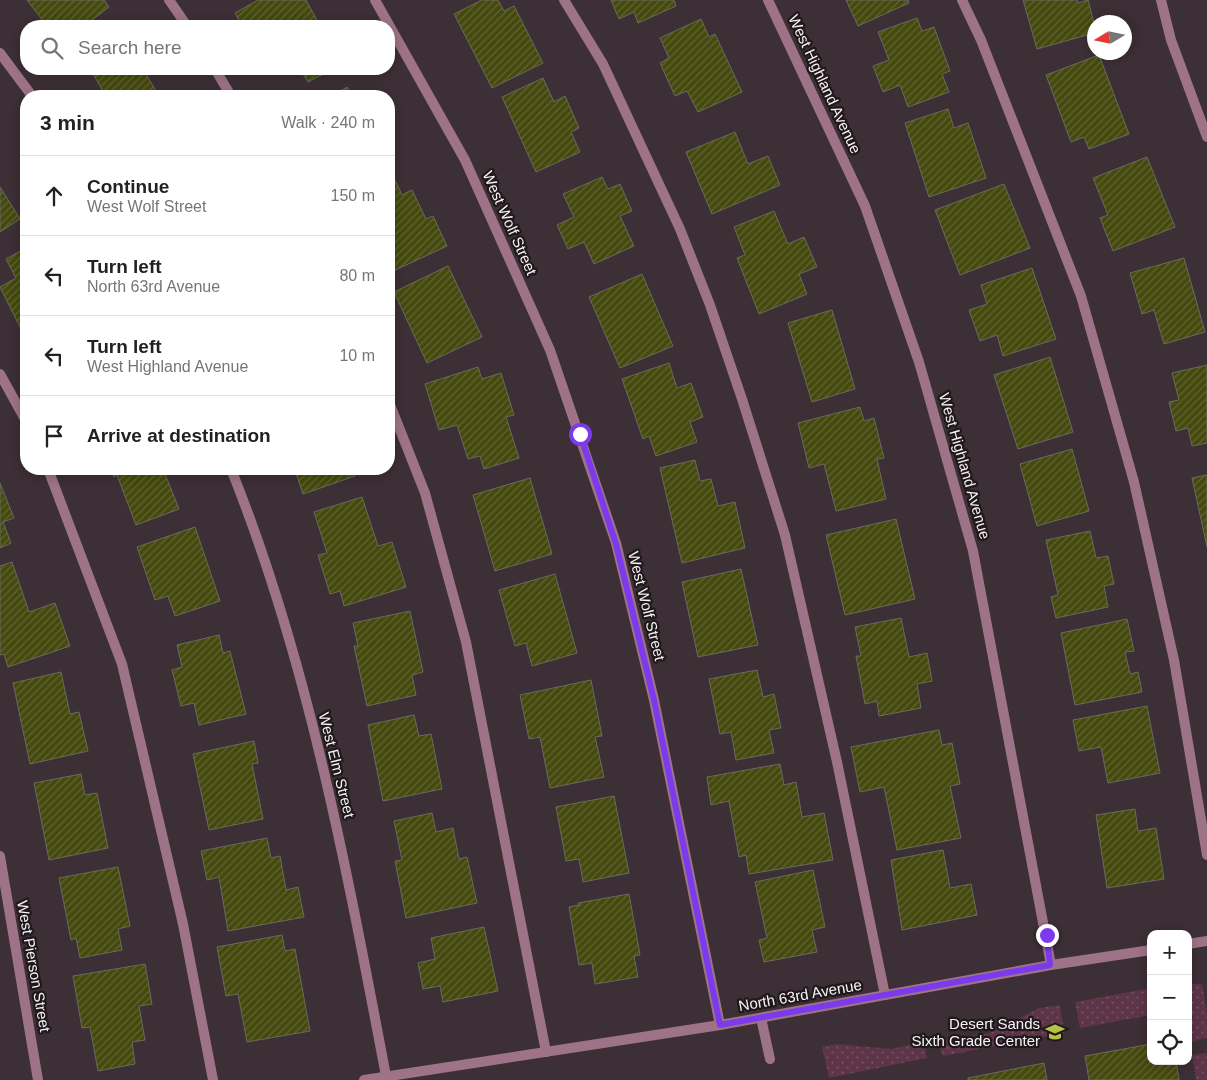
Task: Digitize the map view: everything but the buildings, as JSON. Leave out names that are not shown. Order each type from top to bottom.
[{"type":"street","points":[[169,0],[183,20]]},
{"type":"street","name":"West Wolf Street","points":[[375,0],[386,20]]},
{"type":"street","points":[[564,0],[602,64],[680,229],[710,305],[742,399],[785,535],[837,762],[885,995]]},
{"type":"street","name":"West Highland Avenue","points":[[768,0],[865,206],[919,362],[974,551],[1050,965]]},
{"type":"street","points":[[962,0],[981,40],[1081,296],[1100,361],[1134,482],[1174,660],[1207,855]]},
{"type":"street","points":[[1161,0],[1170,40],[1207,137]]},
{"type":"street","name":"West Wolf Street","points":[[395,36],[465,160],[550,350],[607,516],[616,544],[654,700],[720,1025]]},
{"type":"street","points":[[0,53],[28,90]]},
{"type":"street","points":[[219,75],[227,90]]},
{"type":"street","points":[[0,374],[20,410]]},
{"type":"street","points":[[395,417],[425,493],[466,642],[546,1052]]},
{"type":"street","points":[[50,475],[122,664],[183,924],[213,1080]]},
{"type":"street","name":"West Elm Street","points":[[233,475],[256,532],[315,738],[347,873],[386,1076]]},
{"type":"street","name":"West Pierson Street","points":[[0,856],[38,1080]]},
{"type":"street","points":[[1192,943],[1207,941]]},
{"type":"street","name":"North 63rd Avenue","points":[[364,1080],[720,1025],[1050,965],[1147,951]]},
{"type":"street","points":[[761,1018],[770,1058]]},
{"type":"shaded area","points":[[1192,984],[1202,984],[1207,1013],[1207,1038],[1192,1042]]},
{"type":"shaded area","points":[[1147,989],[1147,1016],[1080,1028],[1075,1002]]},
{"type":"shaded area","points":[[1060,1005],[1064,1033],[943,1056],[938,1041],[990,1033],[1039,1008]]},
{"type":"shaded area","points":[[924,1042],[927,1058],[829,1078],[822,1047],[837,1044],[891,1049]]},
{"type":"shaded area","points":[[1207,1053],[1207,1080],[1196,1080],[1192,1055]]},
{"type":"place","name":"Desert Sands Sixth Grade Center","points":[[1055,1032]]},
{"type":"route","points":[[580,434],[616,544],[654,700],[720,1025],[1050,965],[1047,935]]}]
